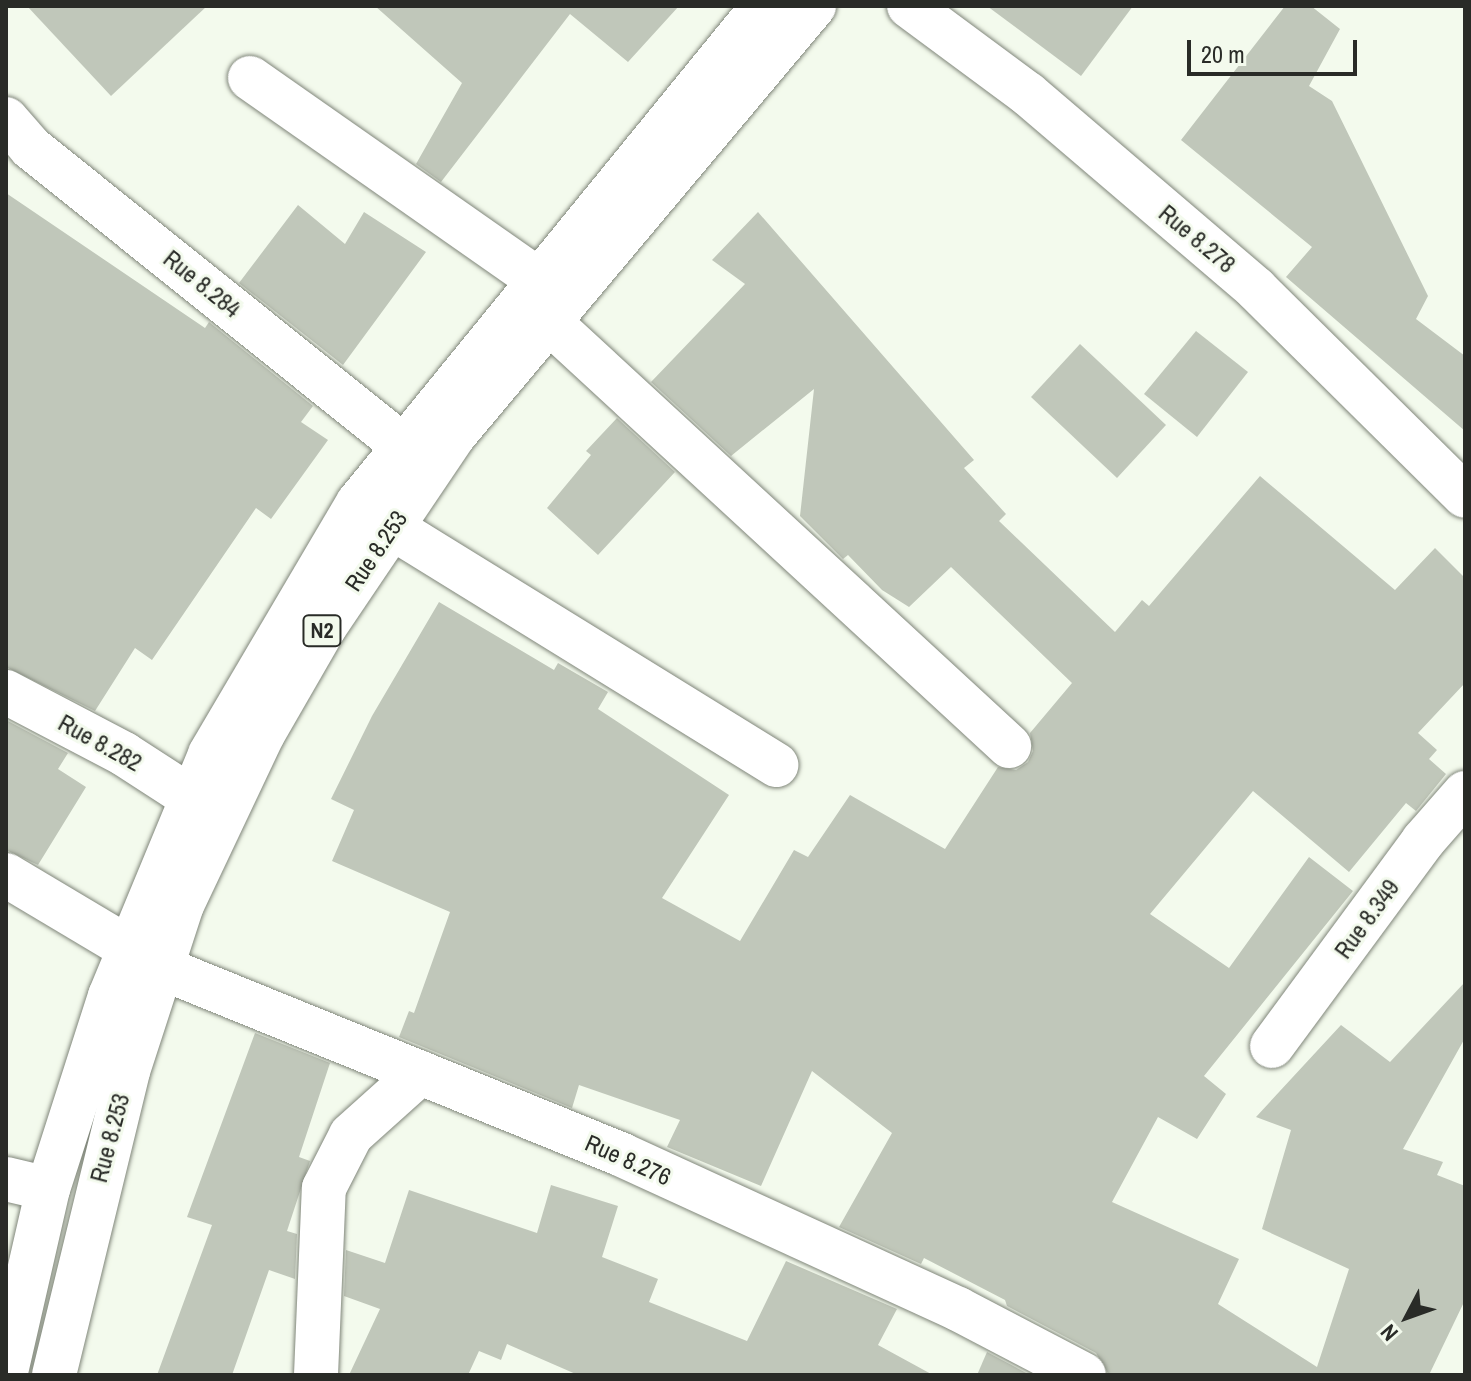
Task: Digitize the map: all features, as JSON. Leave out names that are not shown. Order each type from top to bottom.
[{"type":"main road","name":"Rue 8.253","points":[[6,1372],[48,1189],[110,996],[146,959],[182,905],[263,734],[391,527],[542,299],[763,6]]},
{"type":"main road","name":"Rue 8.253","points":[[54,1375],[146,959],[192,798],[210,754],[358,503],[402,445],[814,6]]},
{"type":"main road","name":"Rue 8.278","points":[[909,6],[1028,94],[1256,289],[1465,496]]},
{"type":"main road","points":[[250,78],[542,299],[1009,746]]},
{"type":"main road","name":"Rue 8.284","points":[[6,119],[30,147],[402,445]]},
{"type":"main road","points":[[391,527],[777,765]]},
{"type":"main road","name":"Rue 8.282","points":[[6,692],[124,754],[192,798]]},
{"type":"main road","name":"Rue 8.349","points":[[1272,1046],[1423,841],[1465,793]]},
{"type":"main road","name":"Rue 8.276","points":[[6,875],[146,959],[622,1155],[958,1309],[1084,1375]]},
{"type":"main road","points":[[316,1375],[324,1188],[351,1135],[420,1073]]},
{"type":"main road","points":[[6,1179],[48,1189]]},
{"type":"building","points":[[27,6],[207,6],[111,96]]},
{"type":"building","points":[[375,6],[679,6],[628,62],[570,14],[441,182],[416,164],[462,83]]},
{"type":"building","points":[[987,6],[1133,6],[1081,76]]},
{"type":"building","points":[[1285,6],[1311,6],[1340,29],[1309,86],[1332,101],[1428,296],[1416,319],[1465,356],[1465,431],[1286,277],[1312,247],[1181,140]]},
{"type":"building","points":[[6,193],[205,328],[209,322],[313,406],[301,422],[328,440],[271,519],[256,508],[152,660],[135,648],[95,711],[6,667]]},
{"type":"building","points":[[298,205],[345,244],[364,212],[426,252],[343,365],[239,283]]},
{"type":"building","points":[[758,212],[974,460],[964,468],[1006,514],[999,521],[1115,632],[1142,600],[1149,606],[1260,476],[1395,590],[1435,548],[1465,578],[1465,683],[1418,733],[1437,750],[1429,759],[1446,774],[1416,811],[1406,803],[1349,872],[1253,791],[1150,914],[1229,968],[1309,857],[1353,891],[1204,1076],[1226,1094],[1197,1139],[1158,1117],[1112,1202],[1239,1259],[1218,1304],[1317,1367],[1349,1269],[1262,1229],[1291,1130],[1256,1117],[1341,1025],[1390,1062],[1465,982],[1465,1038],[1403,1149],[1443,1162],[1437,1175],[1465,1186],[1465,1300],[1429,1375],[1109,1375],[1096,1353],[1007,1306],[1005,1300],[924,1258],[921,1264],[839,1227],[892,1133],[812,1071],[761,1186],[667,1147],[680,1120],[579,1085],[572,1108],[399,1037],[409,1011],[414,1013],[450,912],[332,861],[354,810],[331,799],[372,716],[439,602],[554,670],[558,663],[608,692],[598,709],[729,795],[662,898],[740,941],[794,850],[808,857],[850,795],[945,849],[998,767],[1016,770],[1028,762],[1033,751],[1030,733],[1072,683],[951,567],[909,607],[882,590],[848,555],[843,559],[800,516],[814,389],[731,456],[651,382],[745,284],[712,260]]},
{"type":"building","points":[[1196,331],[1248,372],[1197,437],[1144,394]]},
{"type":"building","points":[[1080,344],[1166,425],[1117,478],[1031,397]]},
{"type":"building","points":[[617,418],[675,472],[598,555],[547,508],[591,455],[586,451]]},
{"type":"building","points":[[6,720],[68,753],[58,769],[86,787],[38,865],[6,850]]},
{"type":"building","points":[[255,1033],[330,1063],[299,1157],[310,1161],[287,1231],[297,1234],[295,1279],[269,1270],[232,1375],[157,1375],[212,1225],[187,1217]]},
{"type":"building","points":[[551,1185],[618,1206],[602,1257],[658,1279],[649,1302],[747,1341],[786,1261],[897,1309],[878,1345],[933,1375],[578,1375],[507,1344],[501,1360],[479,1351],[468,1375],[349,1375],[380,1309],[344,1296],[346,1250],[385,1263],[409,1190],[537,1233]]},
{"type":"building","points":[[987,1352],[1030,1375],[977,1375]]}]
